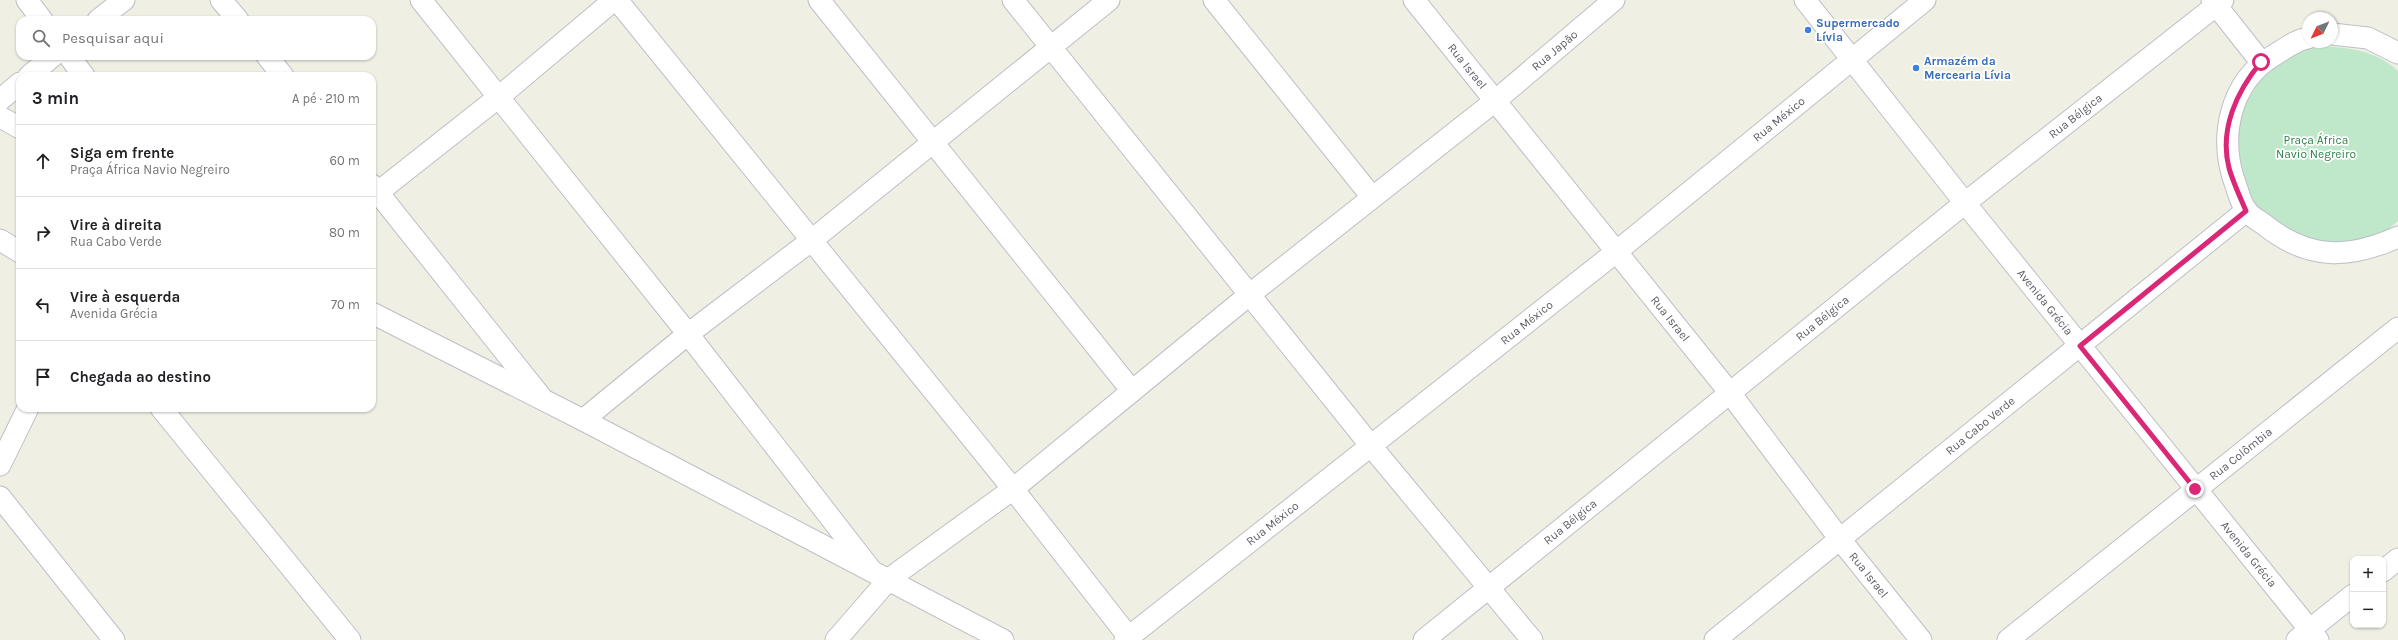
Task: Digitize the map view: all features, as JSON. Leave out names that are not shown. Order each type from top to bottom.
[{"type":"street","points":[[27,0],[39,16]]},
{"type":"street","points":[[103,16],[124,0]]},
{"type":"street","points":[[222,0],[235,16]]},
{"type":"street","points":[[421,0],[500,96],[688,334],[871,570]]},
{"type":"street","points":[[376,189],[500,96],[614,0]]},
{"type":"street","points":[[617,0],[1013,489],[1128,639]]},
{"type":"street","points":[[819,0],[1132,391]]},
{"type":"street","points":[[1013,0],[1371,446],[1532,640]]},
{"type":"street","points":[[583,420],[688,334],[812,240],[1109,0]]},
{"type":"street","points":[[1214,0],[1372,197]]},
{"type":"street","name":"Rua Israel","points":[[1414,0],[1730,393],[1840,538],[1921,640]]},
{"type":"street","name":"Rua Japão","points":[[836,640],[889,579],[1013,489],[1249,295],[1495,101],[1614,0]]},
{"type":"street","name":"Avenida Grécia","points":[[1805,0],[1852,57],[1965,203],[2195,489],[2308,636]]},
{"type":"street","name":"Rua México","points":[[1128,639],[1616,252],[1852,57],[1925,0]]},
{"type":"street","points":[[2217,2],[2261,62]]},
{"type":"street","name":"Rua Bélgica","points":[[1424,640],[1965,203],[2217,2]]},
{"type":"street","points":[[2338,35],[2368,38],[2398,53]]},
{"type":"street","points":[[2302,40],[2261,62],[2248,78],[2233,105],[2227,136],[2229,166],[2246,211],[2284,240],[2314,252],[2347,254],[2378,246],[2398,237]]},
{"type":"street","points":[[34,72],[48,60]]},
{"type":"street","points":[[72,60],[81,72]]},
{"type":"street","points":[[270,60],[280,72]]},
{"type":"street","points":[[0,100],[16,87]]},
{"type":"street","points":[[0,117],[16,126]]},
{"type":"street","points":[[376,193],[546,403]]},
{"type":"street","name":"Rua Cabo Verde","points":[[1715,640],[2246,211]]},
{"type":"street","points":[[0,240],[16,250]]},
{"type":"street","points":[[376,315],[546,403],[583,420],[1003,640]]},
{"type":"street","name":"Rua Colômbia","points":[[2008,640],[2398,328]]},
{"type":"street","points":[[0,465],[26,412]]},
{"type":"street","points":[[164,412],[350,640]]},
{"type":"street","points":[[0,497],[114,640]]},
{"type":"street","points":[[2386,569],[2398,560]]},
{"type":"street","points":[[2308,636],[2350,598]]},
{"type":"green space","name":"Praça África Navio Negreiro","points":[[2314,48],[2352,49],[2371,54],[2398,71],[2398,221],[2388,230],[2365,241],[2348,245],[2314,243],[2298,238],[2282,230],[2268,220],[2252,204],[2238,171],[2234,152],[2235,134],[2239,116],[2246,99],[2257,83],[2270,69],[2286,57]]},
{"type":"place","name":"Supermercado Lívia","points":[[1808,30]]},
{"type":"place","name":"Armazém da Mercearia Lívia","points":[[1916,68]]},
{"type":"route","points":[[2195,489],[2080,346],[2246,211],[2229,166],[2227,136],[2233,105],[2248,78],[2261,62]]}]
